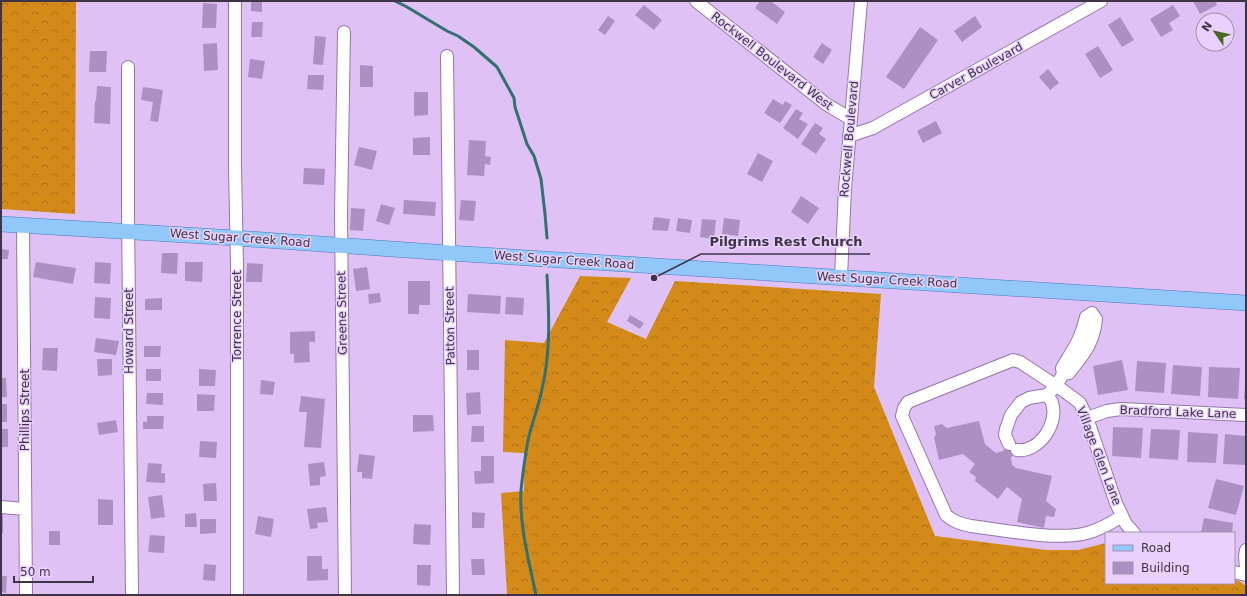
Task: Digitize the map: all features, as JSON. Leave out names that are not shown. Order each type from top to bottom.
[{"type":"main road","name":"West Sugar Creek Road","points":[[1,224],[1246,303]]},
{"type":"street","name":"Torrence Street","points":[[235,1],[237,595]]},
{"type":"street","name":"Rockwell Boulevard West","points":[[696,1],[826,104],[851,119]]},
{"type":"street","name":"Rockwell Boulevard","points":[[841,277],[845,190],[861,1]]},
{"type":"street","name":"Carver Boulevard","points":[[849,136],[874,128],[1101,1]]},
{"type":"street","name":"Greene Street","points":[[344,32],[342,245],[344,595]]},
{"type":"street","name":"Patton Street","points":[[447,56],[453,595]]},
{"type":"street","name":"Howard Street","points":[[128,67],[132,595]]},
{"type":"street","name":"Phillips Street","points":[[22,226],[26,595]]},
{"type":"street","points":[[1047,395],[1052,403],[1053,410],[1053,417],[1049,428],[1039,442],[1032,448],[1024,451],[1013,447],[1005,436],[1006,429],[1011,416],[1021,402],[1029,398],[1047,395],[1056,386],[1063,374],[1069,373],[1092,340],[1096,319],[1092,313],[1094,293]]},
{"type":"street","name":"Village Glen Lane","points":[[1122,516],[1096,530],[1082,534],[1061,536],[960,524],[946,515],[902,416],[904,408],[908,402],[1013,360],[1020,362],[1080,403],[1087,418],[1116,504],[1122,516],[1133,532]]},
{"type":"street","name":"Bradford Lake Lane","points":[[1087,418],[1107,411],[1122,409],[1246,415]]},
{"type":"street","points":[[1,507],[25,509]]},
{"type":"street","points":[[1246,550],[1246,568]]},
{"type":"street","points":[[1235,572],[1246,575]]},
{"type":"green space","points":[[1,1],[76,1],[75,214],[1,209]]},
{"type":"green space","points":[[580,276],[631,278],[607,322],[646,339],[675,281],[881,294],[874,387],[935,536],[1046,550],[1078,550],[1105,543],[1105,584],[1235,584],[1235,580],[1246,586],[1246,595],[507,595],[501,493],[524,491],[524,453],[503,452],[505,340],[544,343]]},
{"type":"building","points":[[251,1],[262,1],[262,12],[251,11]]},
{"type":"building","points":[[760,1],[773,1],[772,2],[785,12],[777,24],[755,8]]},
{"type":"building","points":[[1193,1],[1215,1],[1217,5],[1204,12],[1199,12]]},
{"type":"building","points":[[203,3],[217,4],[216,28],[202,28]]},
{"type":"building","points":[[644,5],[662,20],[654,30],[635,15]]},
{"type":"building","points":[[1173,5],[1180,16],[1169,23],[1173,30],[1161,37],[1150,19]]},
{"type":"building","points":[[608,16],[615,21],[605,35],[598,30]]},
{"type":"building","points":[[975,16],[982,27],[962,42],[954,31]]},
{"type":"building","points":[[1120,17],[1134,40],[1122,47],[1108,25]]},
{"type":"building","points":[[252,22],[263,22],[262,37],[251,37]]},
{"type":"building","points":[[920,27],[938,40],[904,89],[886,77]]},
{"type":"building","points":[[315,36],[326,37],[323,65],[313,64]]},
{"type":"building","points":[[217,43],[218,70],[204,71],[203,44]]},
{"type":"building","points":[[822,43],[832,50],[823,64],[813,57]]},
{"type":"building","points":[[1098,46],[1113,70],[1100,78],[1085,54]]},
{"type":"building","points":[[90,51],[107,51],[106,72],[89,72]]},
{"type":"building","points":[[250,59],[265,61],[262,79],[248,77]]},
{"type":"building","points":[[360,65],[373,66],[373,87],[360,87]]},
{"type":"building","points":[[1048,69],[1059,83],[1050,90],[1039,77]]},
{"type":"building","points":[[308,75],[324,75],[323,90],[307,89]]},
{"type":"building","points":[[97,86],[111,87],[110,124],[94,123]]},
{"type":"building","points":[[143,87],[163,90],[158,122],[150,121],[153,102],[141,100]]},
{"type":"building","points":[[414,92],[428,92],[428,115],[414,116]]},
{"type":"building","points":[[773,99],[783,105],[785,101],[792,105],[780,123],[764,113]]},
{"type":"building","points":[[796,109],[803,113],[799,119],[808,124],[798,139],[783,128]]},
{"type":"building","points":[[936,121],[942,133],[923,143],[917,131]]},
{"type":"building","points":[[815,123],[823,128],[819,134],[826,139],[816,154],[801,144]]},
{"type":"building","points":[[430,137],[430,155],[413,155],[413,138]]},
{"type":"building","points":[[469,140],[486,141],[485,156],[491,157],[490,165],[485,164],[484,176],[467,175]]},
{"type":"building","points":[[359,147],[377,151],[372,170],[354,165]]},
{"type":"building","points":[[758,153],[773,161],[762,182],[747,174]]},
{"type":"building","points":[[304,168],[325,169],[324,185],[303,184]]},
{"type":"building","points":[[801,196],[819,208],[808,224],[791,212]]},
{"type":"building","points":[[404,200],[436,202],[435,216],[403,214]]},
{"type":"building","points":[[461,200],[476,201],[474,221],[459,220]]},
{"type":"building","points":[[381,204],[395,208],[389,225],[376,221]]},
{"type":"building","points":[[351,208],[365,209],[363,231],[350,230]]},
{"type":"building","points":[[654,217],[670,219],[668,231],[652,230]]},
{"type":"building","points":[[678,218],[692,220],[690,233],[676,231]]},
{"type":"building","points":[[724,218],[740,220],[738,236],[722,234]]},
{"type":"building","points":[[702,219],[716,220],[714,239],[700,237]]},
{"type":"building","points":[[1,249],[9,250],[8,259],[1,259]]},
{"type":"building","points":[[162,253],[178,253],[177,274],[161,273]]},
{"type":"building","points":[[36,262],[76,268],[73,284],[33,277]]},
{"type":"building","points":[[95,262],[111,263],[110,284],[94,283]]},
{"type":"building","points":[[185,262],[203,262],[202,282],[185,281]]},
{"type":"building","points":[[247,263],[263,264],[262,282],[246,282]]},
{"type":"building","points":[[367,267],[370,289],[356,291],[353,269]]},
{"type":"building","points":[[408,281],[430,281],[430,305],[419,305],[419,314],[408,314]]},
{"type":"building","points":[[380,293],[381,302],[369,304],[368,294]]},
{"type":"building","points":[[468,294],[501,296],[500,314],[467,312]]},
{"type":"building","points":[[95,297],[111,298],[110,319],[94,318]]},
{"type":"building","points":[[506,297],[524,298],[523,315],[505,314]]},
{"type":"building","points":[[162,298],[162,310],[145,310],[145,299]]},
{"type":"building","points":[[630,315],[644,323],[640,329],[627,321]]},
{"type":"building","points":[[315,331],[315,342],[309,342],[310,362],[294,363],[294,354],[290,354],[290,332]]},
{"type":"building","points":[[96,338],[119,341],[116,355],[94,352]]},
{"type":"building","points":[[144,346],[161,346],[160,357],[144,357]]},
{"type":"building","points":[[43,348],[58,348],[57,371],[42,370]]},
{"type":"building","points":[[467,350],[479,350],[479,370],[467,370]]},
{"type":"building","points":[[97,359],[112,359],[112,375],[98,376]]},
{"type":"building","points":[[1122,360],[1128,390],[1098,395],[1093,366]]},
{"type":"building","points":[[1137,361],[1166,363],[1164,393],[1135,391]]},
{"type":"building","points":[[1173,365],[1202,367],[1200,396],[1171,394]]},
{"type":"building","points":[[1209,367],[1240,368],[1238,399],[1208,397]]},
{"type":"building","points":[[146,369],[161,369],[161,381],[146,381]]},
{"type":"building","points":[[199,369],[216,370],[215,386],[199,386]]},
{"type":"building","points":[[1,378],[6,378],[7,397],[1,397]]},
{"type":"building","points":[[261,380],[275,382],[273,395],[260,394]]},
{"type":"building","points":[[1245,388],[1246,399],[1244,399]]},
{"type":"building","points":[[480,392],[481,414],[467,415],[466,393]]},
{"type":"building","points":[[147,393],[163,393],[163,405],[146,404]]},
{"type":"building","points":[[197,394],[215,395],[214,411],[197,411]]},
{"type":"building","points":[[301,396],[325,399],[321,448],[304,447],[307,412],[299,412]]},
{"type":"building","points":[[1,404],[7,404],[7,422],[1,422]]},
{"type":"building","points":[[413,415],[433,415],[434,431],[413,432]]},
{"type":"building","points":[[147,416],[164,416],[163,429],[143,429],[143,422],[147,422]]},
{"type":"building","points":[[116,420],[118,432],[99,435],[97,423]]},
{"type":"building","points":[[979,421],[985,444],[996,453],[1003,451],[1009,443],[1017,449],[1011,458],[1012,465],[1016,468],[1052,476],[1046,501],[1056,509],[1054,517],[1046,516],[1044,528],[1017,522],[1022,499],[1007,487],[998,499],[975,481],[976,477],[969,472],[975,464],[963,454],[939,460],[934,437],[936,435],[934,426],[942,424],[947,428]]},
{"type":"building","points":[[472,426],[484,426],[484,442],[471,442]]},
{"type":"building","points":[[1113,427],[1143,428],[1141,458],[1112,456]]},
{"type":"building","points":[[1,429],[8,429],[8,447],[1,447]]},
{"type":"building","points":[[1151,429],[1180,430],[1178,460],[1149,458]]},
{"type":"building","points":[[1188,432],[1218,434],[1216,463],[1187,462]]},
{"type":"building","points":[[1225,434],[1246,436],[1246,465],[1223,464]]},
{"type":"building","points":[[200,441],[217,442],[216,458],[199,457]]},
{"type":"building","points":[[359,454],[375,456],[372,479],[362,478],[362,472],[357,472]]},
{"type":"building","points":[[481,456],[494,456],[494,483],[475,484],[474,471],[481,471]]},
{"type":"building","points":[[324,462],[326,476],[320,477],[320,485],[310,486],[308,464]]},
{"type":"building","points":[[148,463],[162,464],[161,473],[165,473],[165,483],[146,482]]},
{"type":"building","points":[[1216,479],[1244,486],[1236,515],[1208,508]]},
{"type":"building","points":[[216,483],[217,501],[204,501],[203,484]]},
{"type":"building","points":[[162,495],[165,517],[151,519],[148,497]]},
{"type":"building","points":[[98,499],[113,500],[113,525],[98,525]]},
{"type":"building","points":[[326,507],[328,522],[317,523],[318,528],[310,529],[307,509]]},
{"type":"building","points":[[472,512],[485,513],[484,528],[472,528]]},
{"type":"building","points":[[1,513],[3,513],[3,533],[1,533]]},
{"type":"building","points":[[196,513],[197,527],[185,527],[185,514]]},
{"type":"building","points":[[258,516],[274,519],[271,537],[255,534]]},
{"type":"building","points":[[1204,518],[1233,523],[1232,532],[1201,532]]},
{"type":"building","points":[[200,519],[216,519],[216,533],[200,534]]},
{"type":"building","points":[[414,524],[431,525],[430,545],[413,544]]},
{"type":"building","points":[[49,531],[60,531],[60,545],[49,545]]},
{"type":"building","points":[[150,535],[165,536],[164,553],[148,552]]},
{"type":"building","points":[[307,556],[322,556],[322,569],[328,569],[328,580],[307,581]]},
{"type":"building","points":[[471,559],[484,559],[485,575],[472,575]]},
{"type":"building","points":[[204,564],[216,565],[215,581],[203,580]]},
{"type":"building","points":[[417,565],[431,565],[430,586],[417,585]]},
{"type":"building","points":[[1,576],[7,576],[6,593],[1,592]]},
{"type":"waterway","points":[[395,1],[458,36],[474,47],[497,67],[514,98],[515,107],[527,144],[534,156],[541,179],[547,238]]},
{"type":"waterway","points":[[536,595],[523,530],[521,490],[528,443],[541,395],[547,361],[549,318],[547,275]]},
{"type":"place","name":"Pilgrims Rest Church","points":[[654,278]]}]
